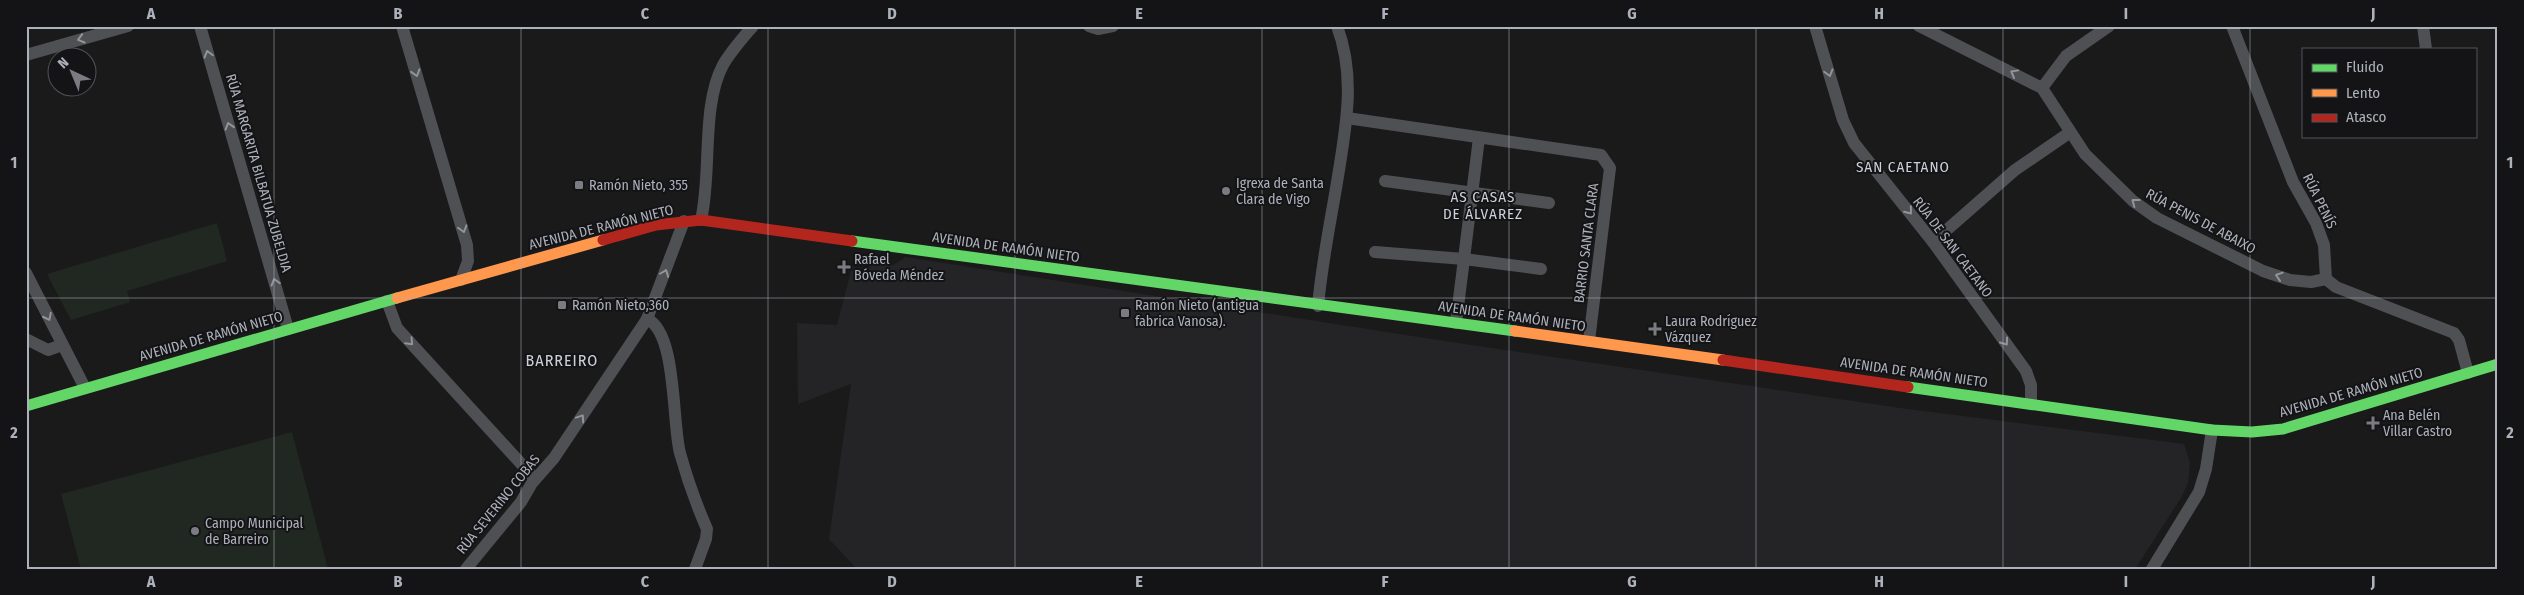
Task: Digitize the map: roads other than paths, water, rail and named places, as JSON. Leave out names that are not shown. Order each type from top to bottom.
[{"type":"main road","name":"AVENIDA DE RAMÓN NIETO","points":[[26,406],[387,300],[656,225],[701,220],[1318,306],[1589,341],[2212,430],[2252,432],[2283,429],[2498,364]]},
{"type":"street","points":[[26,55],[128,26]]},
{"type":"street","name":"RÚA MARGARITA BILBATUA ZUBELDIA","points":[[200,26],[288,329]]},
{"type":"street","points":[[402,26],[467,245],[468,261],[461,280]]},
{"type":"street","points":[[701,220],[706,194],[713,97],[722,67],[753,26]]},
{"type":"street","points":[[1089,26],[1098,29],[1113,26]]},
{"type":"street","points":[[1318,306],[1347,118],[1349,76],[1345,49],[1337,26]]},
{"type":"street","name":"RÚA DE SAN CAETANO","points":[[1814,26],[1843,120],[1854,143],[1933,242],[2026,371],[2031,385],[2030,404]]},
{"type":"street","points":[[1919,26],[2042,88],[2066,56],[2109,26]]},
{"type":"street","name":"RÚA PENÍS","points":[[2232,26],[2293,182],[2316,224],[2324,245],[2326,279]]},
{"type":"street","points":[[2423,26],[2426,48]]},
{"type":"street","name":"RÚA PENIS DE ABAIXO","points":[[2042,88],[2069,133],[2085,154],[2107,178],[2133,201],[2157,218],[2263,271],[2290,280],[2311,282],[2326,279]]},
{"type":"street","name":"BARRIO SANTA CLARA","points":[[1347,118],[1601,155],[1610,168],[1589,341]]},
{"type":"street","points":[[1933,242],[2015,170],[2069,133]]},
{"type":"street","points":[[1456,323],[1479,138]]},
{"type":"street","points":[[1385,181],[1549,202]]},
{"type":"street","name":"RÚA SEVERINO COBAS","points":[[466,569],[554,458],[647,319],[684,221]]},
{"type":"street","points":[[1375,252],[1464,259],[1541,269]]},
{"type":"street","points":[[26,273],[85,388]]},
{"type":"street","points":[[2326,279],[2336,287],[2454,333],[2459,340],[2468,373]]},
{"type":"street","points":[[387,300],[397,328],[536,479]]},
{"type":"street","points":[[647,319],[656,324],[665,345],[674,399],[675,428],[680,454],[706,529],[706,539],[695,569]]},
{"type":"street","points":[[26,339],[48,350],[62,344]]},
{"type":"street","points":[[2152,569],[2199,492],[2206,469],[2212,430]]},
{"type":"place","name":"Ramón Nieto, 355","points":[[579,185]]},
{"type":"place","name":"Igrexa de Santa Clara de Vigo","points":[[1226,191]]},
{"type":"place","name":"Rafael Bóveda Méndez","points":[[844,267]]},
{"type":"place","name":"Ramón Nieto,360","points":[[562,305]]},
{"type":"place","name":"Ramón Nieto (antigua fabrica Vanosa).","points":[[1125,313]]},
{"type":"place","name":"Laura Rodríguez Vázquez","points":[[1655,329]]},
{"type":"place","name":"Ana Belén Villar Castro","points":[[2373,423]]},
{"type":"place","name":"Campo Municipal de Barreiro","points":[[195,531]]},
{"type":"district","name":"SAN CAETANO","points":[[1903,167]]},
{"type":"district","name":"AS CASAS DE ÁLVAREZ","points":[[1483,206]]},
{"type":"district","name":"BARREIRO","points":[[562,360]]}]
